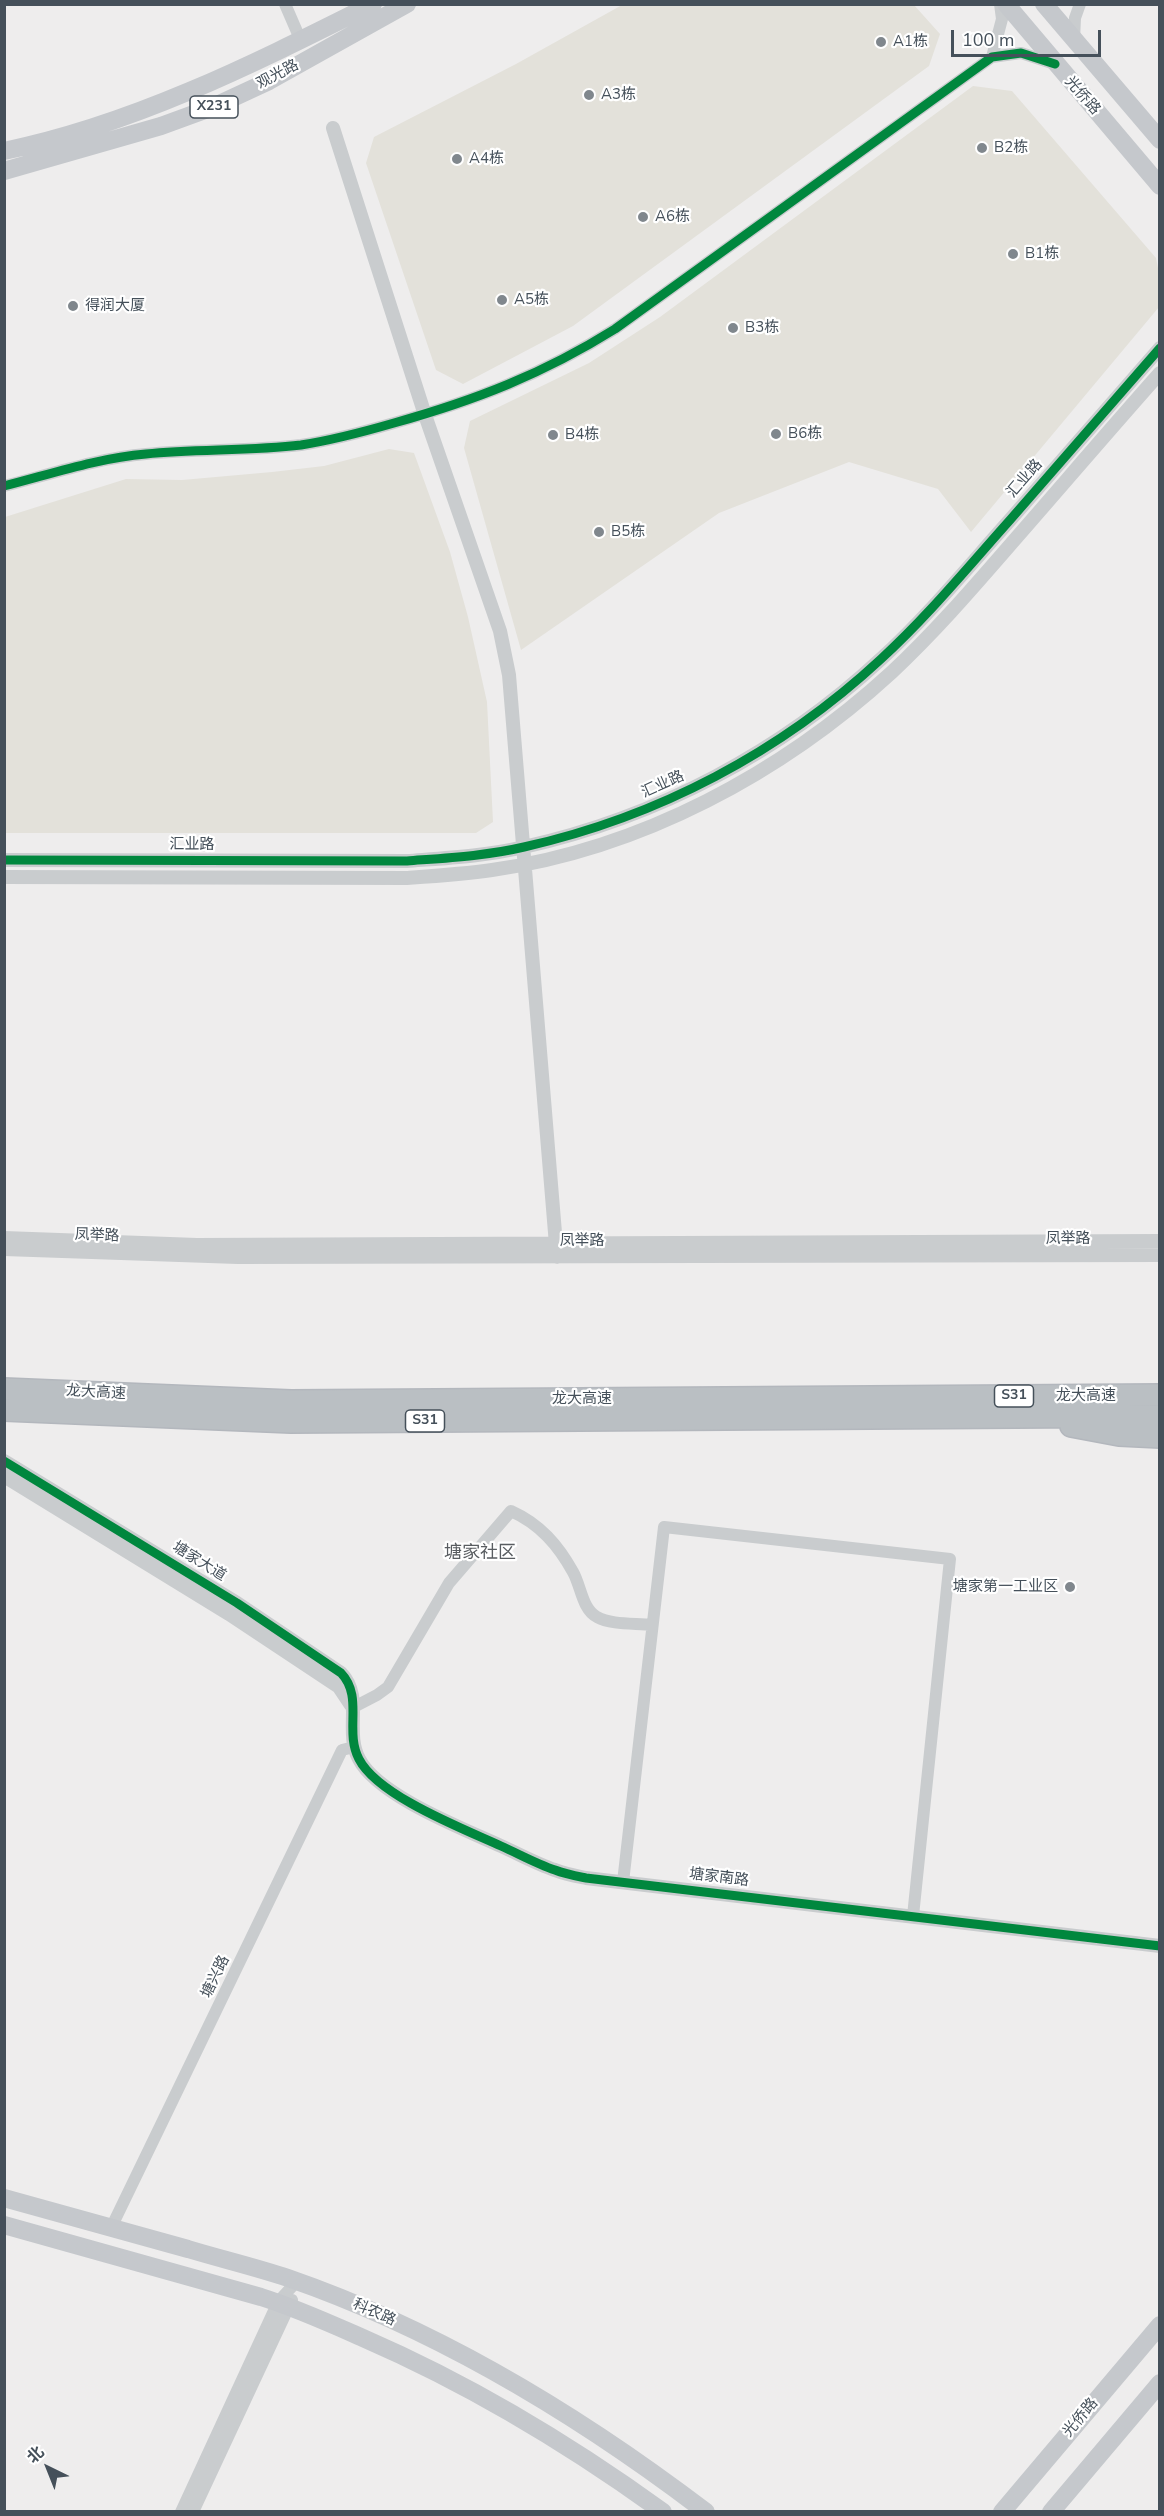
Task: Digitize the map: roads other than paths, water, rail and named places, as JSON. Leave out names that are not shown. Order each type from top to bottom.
[{"type":"highway","name":"龙大高速","points":[[4,1389],[291,1401],[1160,1395]]},
{"type":"highway","points":[[1075,1396],[1160,1390]]},
{"type":"highway","name":"龙大高速","points":[[4,1410],[291,1422],[1160,1416]]},
{"type":"highway","points":[[1021,1417],[1119,1435],[1160,1437]]},
{"type":"main road","name":"观光路","points":[[4,151],[92,129],[219,80],[373,4]]},
{"type":"main road","name":"观光路","points":[[4,171],[161,126],[213,107],[269,81],[407,4]]},
{"type":"main road","name":"光侨路","points":[[1006,4],[1160,186]]},
{"type":"main road","name":"光侨路","points":[[1044,4],[1160,140]]},
{"type":"main road","name":"科农路","points":[[4,2198],[297,2282],[396,2322],[512,2382],[626,2453],[706,2511]]},
{"type":"main road","name":"科农路","points":[[4,2225],[284,2304],[422,2365],[477,2394],[566,2446],[663,2511]]},
{"type":"main road","name":"光侨路","points":[[1006,2507],[1160,2325]]},
{"type":"main road","points":[[1051,2511],[1160,2383]]},
{"type":"street","points":[[285,4],[301,41]]},
{"type":"street","points":[[992,57],[1002,19],[1000,4]]},
{"type":"street","points":[[1074,40],[1075,18],[1080,4]]},
{"type":"street","points":[[4,486],[108,460],[145,454],[254,449],[348,436],[425,415],[524,380],[607,335],[992,57],[1021,53],[1055,64]]},
{"type":"street","points":[[333,128],[425,415],[500,631],[509,675],[557,1251]]},
{"type":"street","name":"汇业路","points":[[4,860],[407,861],[491,853],[523,847],[610,823],[684,793],[765,748],[838,695],[880,660],[921,621],[1160,348]]},
{"type":"street","points":[[4,877],[407,878],[493,870],[578,851],[691,808],[749,778],[813,736],[891,673],[933,633],[1160,373]]},
{"type":"street","name":"凤举路","points":[[4,1238],[197,1245],[557,1251],[1160,1255]]},
{"type":"street","name":"凤举路","points":[[4,1249],[200,1257],[1160,1241]]},
{"type":"street","name":"塘家大道","points":[[4,1461],[237,1603],[341,1673],[352,1687],[352,1708]]},
{"type":"street","name":"塘家大道","points":[[4,1476],[229,1614],[339,1687],[347,1696],[352,1708]]},
{"type":"street","points":[[352,1708],[388,1687],[448,1583],[511,1511],[530,1519],[546,1532],[573,1573],[589,1611],[597,1618],[652,1625]]},
{"type":"street","points":[[623,1882],[664,1527],[950,1559],[913,1916]]},
{"type":"street","name":"塘家南路","points":[[352,1708],[354,1747],[359,1761],[385,1787],[443,1820],[556,1870],[586,1878],[1160,1946]]},
{"type":"street","name":"塘兴路","points":[[111,2228],[342,1750],[354,1747]]},
{"type":"street","points":[[181,2511],[297,2282]]},
{"type":"street","points":[[193,2511],[284,2304]]},
{"type":"place","name":"A1栋","points":[[881,42]]},
{"type":"place","name":"A3栋","points":[[589,95]]},
{"type":"place","name":"B2栋","points":[[982,148]]},
{"type":"place","name":"A4栋","points":[[457,159]]},
{"type":"place","name":"A6栋","points":[[643,217]]},
{"type":"place","name":"B1栋","points":[[1013,254]]},
{"type":"place","name":"A5栋","points":[[502,300]]},
{"type":"place","name":"得润大厦","points":[[73,306]]},
{"type":"place","name":"B3栋","points":[[733,328]]},
{"type":"place","name":"B6栋","points":[[776,434]]},
{"type":"place","name":"B4栋","points":[[553,435]]},
{"type":"place","name":"B5栋","points":[[599,532]]},
{"type":"place","name":"塘家第一工业区","points":[[1070,1587]]},
{"type":"district","name":"塘家社区","points":[[480,1554]]}]
